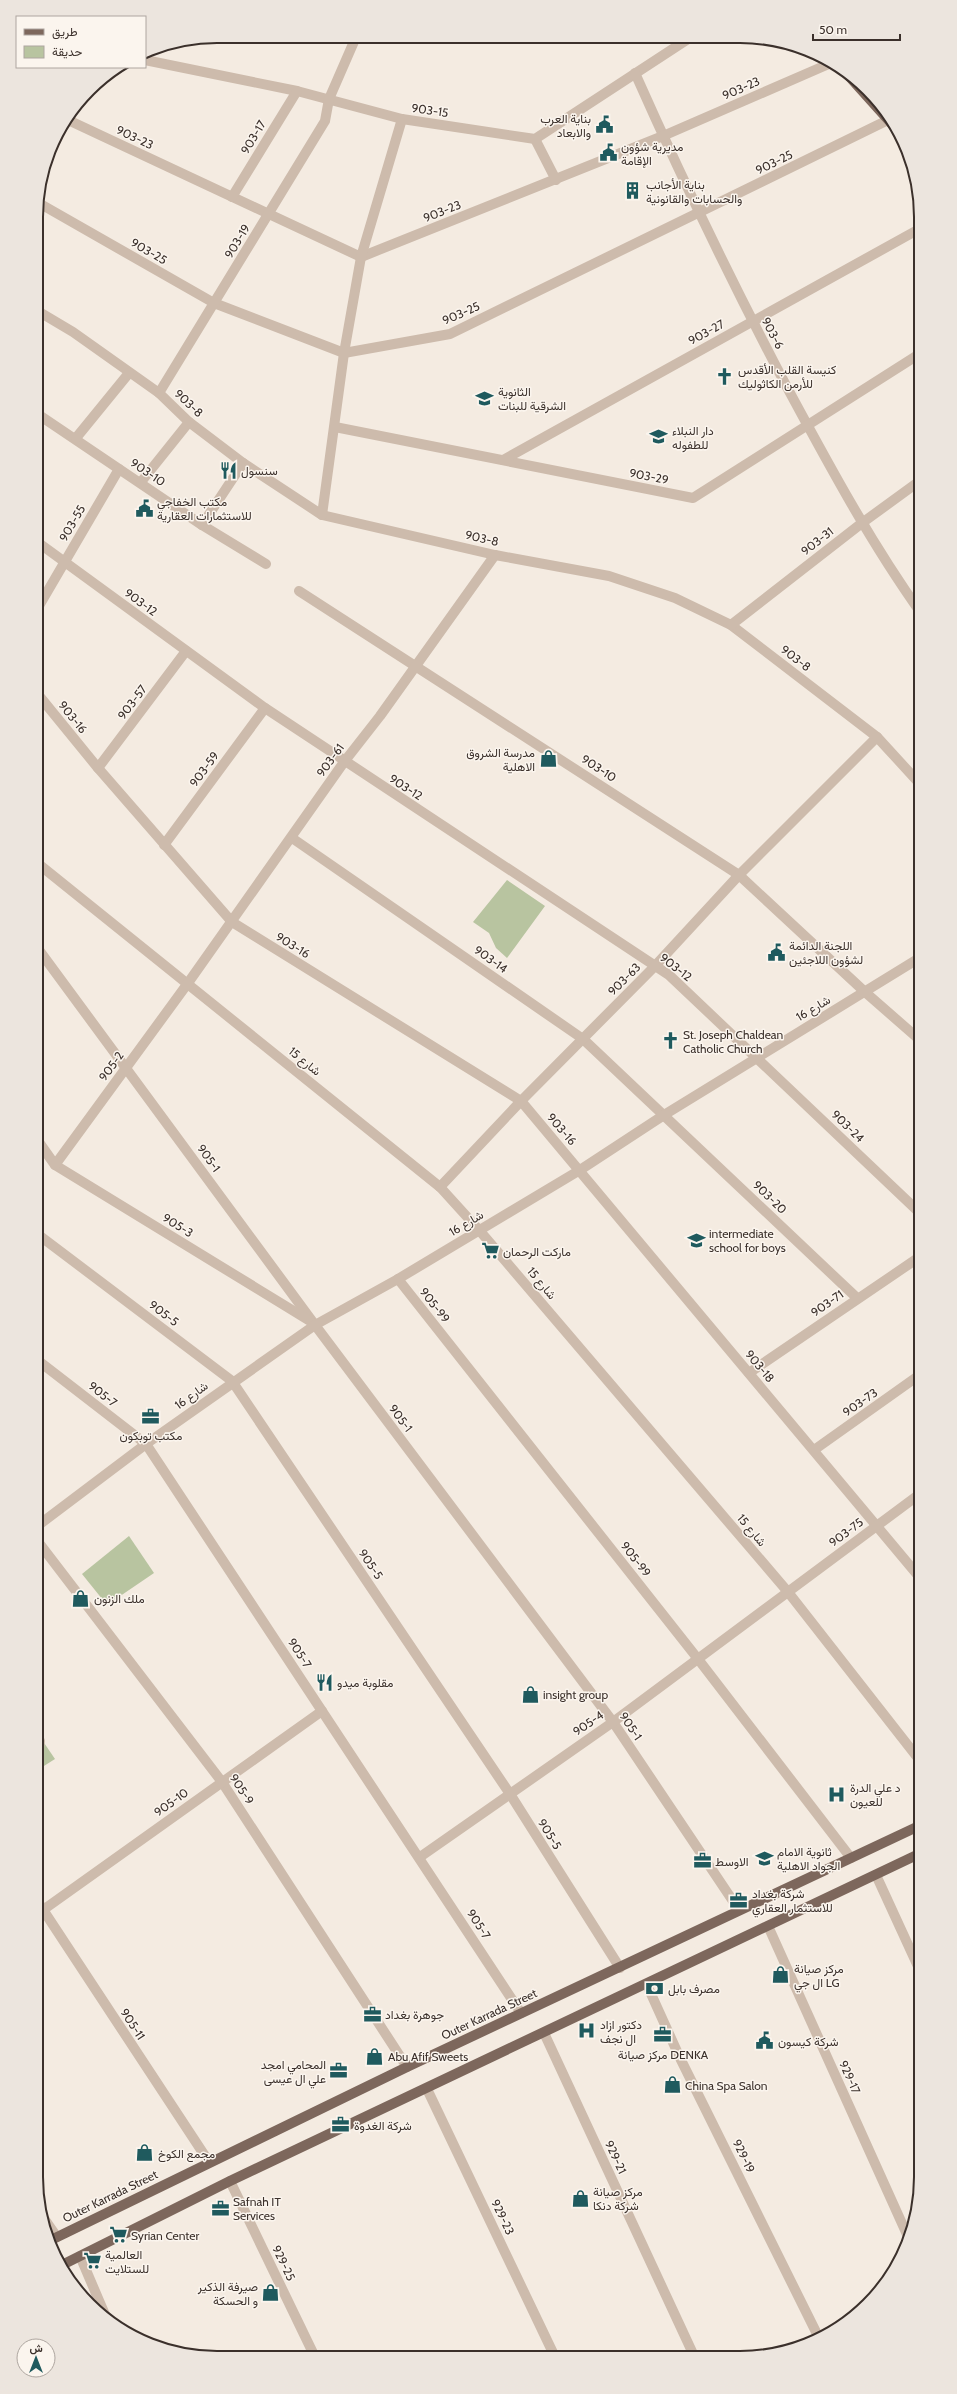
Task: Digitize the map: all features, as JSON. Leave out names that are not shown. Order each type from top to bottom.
[{"type":"main road","name":"Outer Karrada Street","points":[[54,2238],[407,2067],[914,1828]]},
{"type":"main road","points":[[66,2263],[230,2181],[544,2034],[914,1856]]},
{"type":"street","name":"903-19","points":[[159,393],[325,121],[329,99],[353,43]]},
{"type":"street","points":[[556,180],[535,139],[682,43]]},
{"type":"street","name":"903-15","points":[[146,60],[297,91],[402,119],[535,139]]},
{"type":"street","name":"903-23","points":[[71,121],[361,257],[663,136],[826,65]]},
{"type":"street","name":"903-6","points":[[635,73],[699,214],[752,321],[862,523],[914,602]]},
{"type":"street","name":"903-17","points":[[232,197],[297,91]]},
{"type":"street","points":[[322,515],[344,353],[361,257],[402,119]]},
{"type":"street","name":"903-25","points":[[43,205],[214,303],[344,353],[450,334],[699,214],[886,121]]},
{"type":"street","name":"903-27","points":[[503,460],[914,232]]},
{"type":"street","name":"903-8","points":[[43,314],[73,332],[159,393],[189,422],[243,463],[322,515],[495,555],[609,576],[676,598],[731,625],[877,737],[914,777]]},
{"type":"street","name":"903-29","points":[[335,427],[693,498],[914,358]]},
{"type":"street","points":[[76,438],[129,373]]},
{"type":"street","name":"903-10","points":[[43,417],[76,438],[202,525],[266,564]]},
{"type":"street","points":[[141,482],[189,422]]},
{"type":"street","points":[[202,525],[243,463]]},
{"type":"street","name":"903-55","points":[[43,599],[120,469]]},
{"type":"street","name":"903-31","points":[[731,625],[862,523],[914,485]]},
{"type":"street","name":"903-12","points":[[43,546],[265,708],[344,762],[669,975],[758,1057]]},
{"type":"street","name":"903-61","points":[[188,983],[292,838],[344,762],[417,666],[495,555]]},
{"type":"street","name":"903-10","points":[[299,591],[740,875],[865,992],[914,1034]]},
{"type":"street","name":"903-57","points":[[98,768],[186,651]]},
{"type":"street","name":"903-16","points":[[43,701],[98,768],[232,922],[521,1101],[580,1170]]},
{"type":"street","name":"903-59","points":[[164,845],[265,708]]},
{"type":"street","name":"903-63","points":[[440,1187],[521,1101],[655,966],[740,875],[877,737]]},
{"type":"street","name":"903-14","points":[[292,838],[583,1039],[664,1115]]},
{"type":"street","name":"شارع 15","points":[[43,868],[440,1187],[479,1230],[788,1592],[914,1753]]},
{"type":"street","name":"905-1","points":[[43,955],[127,1067],[315,1325],[613,1722],[739,1910]]},
{"type":"street","name":"شارع 16","points":[[43,1522],[232,1381],[315,1325],[398,1279],[580,1170],[664,1115],[914,961]]},
{"type":"street","name":"905-2","points":[[55,1165],[188,983]]},
{"type":"street","name":"903-24","points":[[758,1057],[914,1207]]},
{"type":"street","name":"903-20","points":[[664,1115],[857,1298]]},
{"type":"street","name":"905-3","points":[[43,1148],[55,1165],[315,1325]]},
{"type":"street","name":"903-18","points":[[580,1170],[914,1571]]},
{"type":"street","name":"905-5","points":[[43,1238],[232,1381],[510,1794],[620,1968]]},
{"type":"street","name":"903-71","points":[[749,1373],[914,1261]]},
{"type":"street","name":"905-99","points":[[398,1279],[698,1659],[851,1858]]},
{"type":"street","name":"905-7","points":[[43,1364],[146,1444],[420,1857],[521,2013]]},
{"type":"street","name":"903-73","points":[[814,1450],[914,1379]]},
{"type":"street","name":"903-75","points":[[788,1592],[914,1498]]},
{"type":"street","name":"905-9","points":[[43,1548],[222,1782],[407,2067]]},
{"type":"street","name":"905-4","points":[[420,1857],[613,1722],[788,1592]]},
{"type":"street","name":"905-10","points":[[43,1910],[322,1711]]},
{"type":"street","points":[[876,1875],[914,1958]]},
{"type":"street","name":"905-11","points":[[43,1916],[209,2162]]},
{"type":"street","name":"929-17","points":[[768,1926],[905,2231]]},
{"type":"street","name":"929-19","points":[[647,1985],[684,2064],[817,2333]]},
{"type":"street","name":"929-21","points":[[544,2034],[691,2351]]},
{"type":"street","name":"929-23","points":[[427,2089],[553,2351]]},
{"type":"street","name":"929-25","points":[[230,2181],[312,2351]]},
{"type":"street","points":[[80,2256],[102,2308]]},
{"type":"green space","points":[[507,880],[545,906],[507,958],[496,948],[489,933],[473,922]]},
{"type":"green space","points":[[129,1536],[154,1573],[107,1605],[82,1574]]},
{"type":"green space","points":[[43,1741],[55,1759],[43,1767]]},
{"type":"place","name":"بناية العرب والابعاد","points":[[604,125]]},
{"type":"place","name":"مديرية شؤون الإقامة","points":[[608,153]]},
{"type":"place","name":"بناية الأجانب والحسابات والقانونية","points":[[633,191]]},
{"type":"place","name":"كنيسة القلب الأقدس للأرمن الكاثوليك","points":[[725,376]]},
{"type":"place","name":"الثانوية الشرقية للبنات","points":[[485,398]]},
{"type":"place","name":"دار النبلاء للطفوله","points":[[659,437]]},
{"type":"place","name":"سنسول","points":[[228,470]]},
{"type":"place","name":"مكتب الخفاجي للاستثمارات العقارية","points":[[144,508]]},
{"type":"place","name":"مدرسة الشروق الاهلية","points":[[548,759]]},
{"type":"place","name":"اللجنة الدائمة لشؤون اللاجئين","points":[[776,952]]},
{"type":"place","name":"St. Joseph Chaldean Catholic Church","points":[[670,1041]]},
{"type":"place","name":"intermediate school for boys","points":[[696,1240]]},
{"type":"place","name":"ماركت الرحمان","points":[[490,1251]]},
{"type":"place","name":"مكتب توبكون","points":[[151,1416]]},
{"type":"place","name":"ملك الزنون","points":[[81,1598]]},
{"type":"place","name":"مقلوبة ميدو","points":[[324,1682]]},
{"type":"place","name":"insight group","points":[[530,1694]]},
{"type":"place","name":"د علي الدرة للعيون","points":[[837,1794]]},
{"type":"place","name":"ثانوية الامام الجواد الاهلية","points":[[764,1858]]},
{"type":"place","name":"الاوسط","points":[[702,1861]]},
{"type":"place","name":"شركة بغداد للاستثمار العقاري","points":[[739,1900]]},
{"type":"place","name":"مركز صيانة ال جي LG","points":[[781,1975]]},
{"type":"place","name":"مصرف بابل","points":[[655,1988]]},
{"type":"place","name":"جوهرة بغداد","points":[[372,2014]]},
{"type":"place","name":"دكتور ازاد ال نجف","points":[[587,2031]]},
{"type":"place","name":"مركز صيانة DENKA","points":[[663,2035]]},
{"type":"place","name":"شركة كيسون","points":[[765,2041]]},
{"type":"place","name":"Abu Afif Sweets","points":[[375,2056]]},
{"type":"place","name":"المحامي امجد علي ال عيسى","points":[[339,2071]]},
{"type":"place","name":"China Spa Salon","points":[[672,2085]]},
{"type":"place","name":"شركة الغدوة","points":[[341,2125]]},
{"type":"place","name":"مجمع الكوخ","points":[[145,2153]]},
{"type":"place","name":"مركز صيانة شركة دنكا","points":[[580,2198]]},
{"type":"place","name":"Safnah IT Services","points":[[220,2208]]},
{"type":"place","name":"Syrian Center","points":[[118,2235]]},
{"type":"place","name":"العالمية للستلايت","points":[[92,2261]]},
{"type":"place","name":"صيرفة الذكير و الحسكة","points":[[271,2293]]}]
